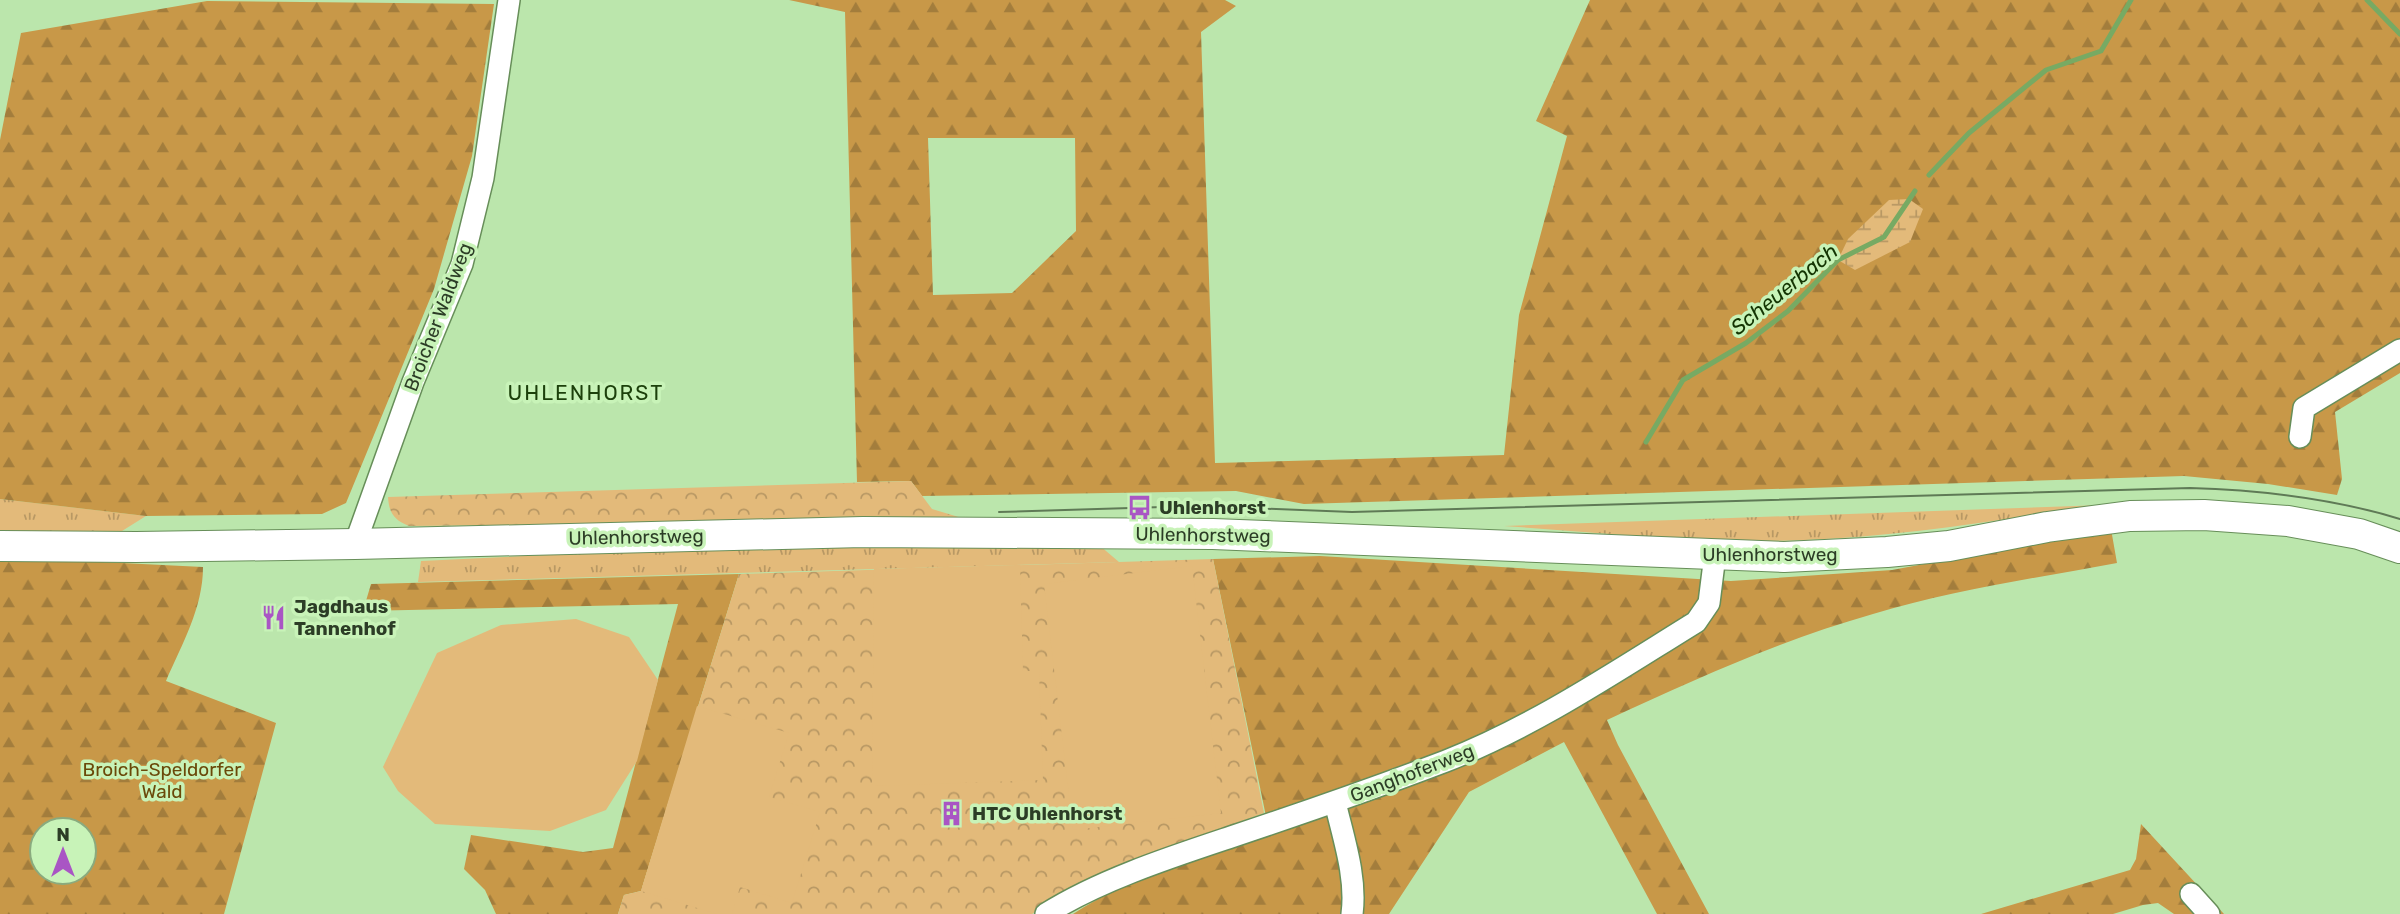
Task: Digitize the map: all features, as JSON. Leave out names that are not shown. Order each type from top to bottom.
[{"type":"main road","name":"Uhlenhorstweg","points":[[0,546],[355,544],[863,532],[1213,534],[1784,557],[1949,546],[2048,527],[2130,516],[2204,515],[2288,521],[2359,534],[2400,548]]},
{"type":"street","name":"Broicher Waldweg","points":[[355,544],[413,382],[462,264],[483,178],[509,0]]},
{"type":"street","points":[[2300,437],[2304,408],[2400,350]]},
{"type":"street","name":"Ganghoferweg","points":[[1046,914],[1063,903],[1160,861],[1447,761],[1519,728],[1696,622],[1709,603],[1716,555]]},
{"type":"street","points":[[1335,802],[1348,857],[1352,914]]},
{"type":"street","points":[[2191,894],[2208,914]]},
{"type":"green space","points":[[789,0],[1225,0],[1236,6],[1201,32],[1215,463],[1504,455],[1519,315],[1567,136],[1536,121],[1590,0],[2400,0],[2400,373],[2335,412],[2342,479],[2337,495],[2268,484],[2184,476],[1304,504],[1236,491],[922,496],[911,481],[857,482],[845,12]],"holes":[[[928,138],[1075,138],[1076,231],[1012,293],[933,295]]]},
{"type":"green space","points":[[207,1],[494,4],[472,156],[434,289],[346,503],[322,514],[146,516],[0,499],[0,140],[21,33]]},
{"type":"green space","points":[[1909,199],[1923,209],[1910,242],[1855,270],[1838,260],[1848,239],[1889,200]]},
{"type":"green space","points":[[911,481],[932,509],[972,521],[409,526],[393,515],[388,497]]},
{"type":"green space","points":[[0,499],[146,516],[122,531],[0,532]]},
{"type":"green space","points":[[2105,505],[1918,531],[1805,540],[1692,539],[1504,526]]},
{"type":"green space","points":[[2111,529],[2117,563],[1964,591],[1839,624],[1738,662],[1607,720],[1709,914],[1657,914],[1564,742],[1469,792],[1389,914],[1073,914],[1144,878],[1269,831],[1213,559],[1320,556],[1731,581],[1892,570]]},
{"type":"green space","points":[[1099,545],[1119,562],[418,582],[421,561],[713,547]]},
{"type":"green space","name":"Broich-Speldorfer Wald","points":[[0,557],[203,567],[196,611],[166,681],[276,723],[224,914],[0,914]]},
{"type":"green space","points":[[1213,559],[1264,813],[1116,870],[1032,914],[618,914],[624,895],[641,891],[739,574]]},
{"type":"green space","points":[[1020,565],[1023,671],[1039,671],[1043,780],[872,786],[874,569]]},
{"type":"green space","points":[[1192,566],[1221,813],[1073,830],[1044,584]]},
{"type":"green space","points":[[739,574],[641,891],[624,895],[618,914],[496,914],[485,890],[464,869],[471,835],[583,852],[613,848],[678,604],[363,611],[371,584]]},
{"type":"green space","points":[[576,619],[629,637],[658,680],[637,761],[606,810],[550,831],[435,824],[398,791],[383,767],[437,653],[501,625]]},
{"type":"green space","points":[[697,706],[789,733],[769,797],[820,812],[792,903],[740,887],[732,914],[717,914],[641,891]]},
{"type":"green space","points":[[2141,824],[2224,914],[2174,914],[2158,903],[2113,914],[1981,914],[2130,870],[2136,859]]},
{"type":"waterway","name":"Scheuerbach","points":[[1929,175],[1969,133],[2046,70],[2101,51],[2131,0]]},
{"type":"waterway","points":[[2367,0],[2400,34]]},
{"type":"waterway","name":"Scheuerbach","points":[[1646,442],[1683,380],[1746,343],[1788,311],[1838,260],[1884,237],[1915,191]]},
{"type":"tram line","points":[[999,512],[1196,506],[1352,512],[2190,488],[2296,496],[2400,519]]},
{"type":"place","name":"Uhlenhorst","points":[[1139,507]]},
{"type":"place","name":"Jagdhaus Tannenhof","points":[[274,617]]},
{"type":"place","name":"HTC Uhlenhorst","points":[[952,813]]},
{"type":"district","name":"UHLENHORST","points":[[586,392]]}]
